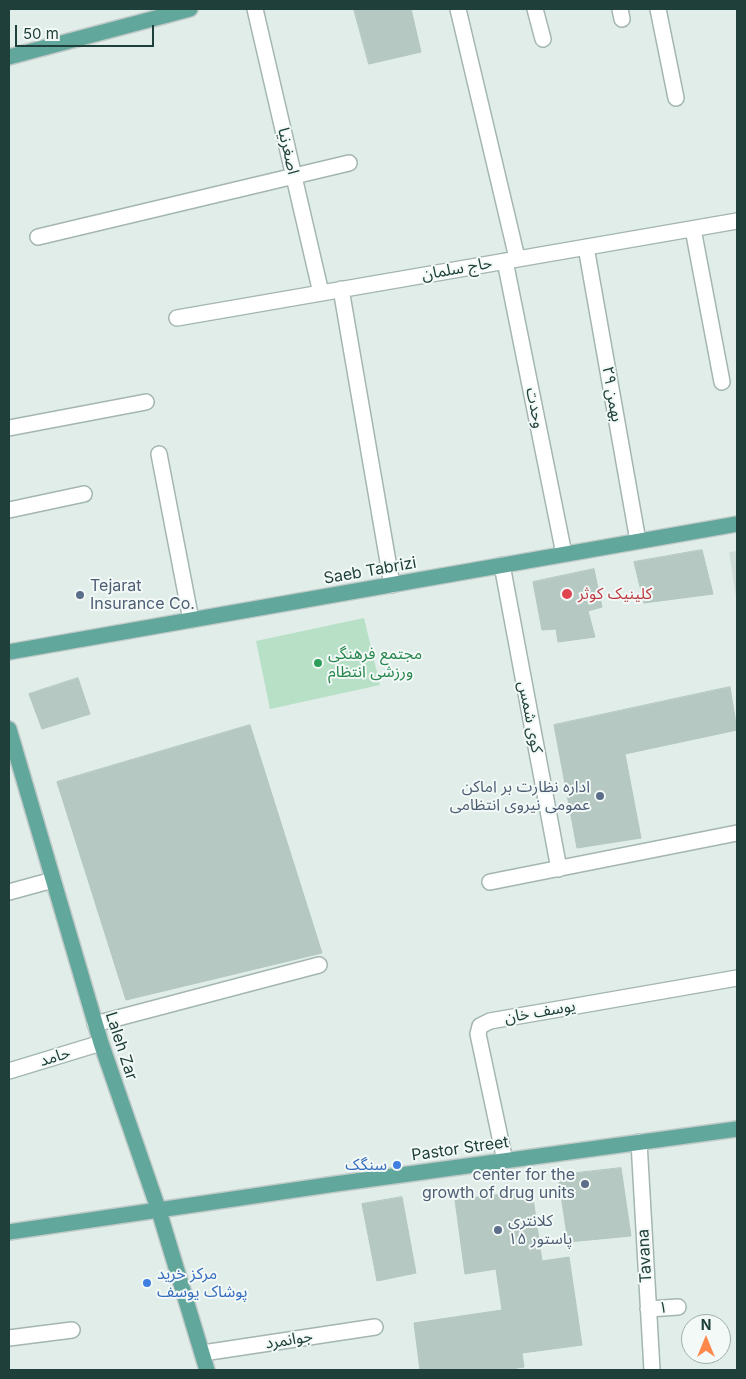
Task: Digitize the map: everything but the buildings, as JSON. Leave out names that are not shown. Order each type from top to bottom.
[{"type":"main road","points":[[9,57],[174,11],[190,9]]},
{"type":"main road","name":"Saeb Tabrizi","points":[[9,652],[737,524]]},
{"type":"main road","name":"Laleh Zar","points":[[10,736],[95,1024],[159,1211],[207,1370]]},
{"type":"main road","name":"Pastor Street","points":[[9,1232],[737,1128]]},
{"type":"street","name":"اصغرنیا","points":[[255,9],[321,293]]},
{"type":"street","name":"وحدت","points":[[458,9],[511,259],[564,554]]},
{"type":"street","points":[[535,9],[543,39]]},
{"type":"street","points":[[658,9],[676,98]]},
{"type":"street","points":[[38,237],[349,163]]},
{"type":"street","name":"حاج سلمان","points":[[177,318],[737,221]]},
{"type":"street","points":[[693,229],[722,382]]},
{"type":"street","name":"۲۹ بهمن","points":[[586,247],[638,541]]},
{"type":"street","points":[[341,290],[392,584]]},
{"type":"street","points":[[9,428],[146,402]]},
{"type":"street","points":[[159,454],[191,620]]},
{"type":"street","points":[[9,510],[84,494]]},
{"type":"street","name":"کوی شمس","points":[[502,565],[559,869]]},
{"type":"street","points":[[490,882],[737,833]]},
{"type":"street","points":[[9,892],[54,880]]},
{"type":"street","points":[[95,1024],[319,965]]},
{"type":"street","name":"یوسف خان","points":[[505,1161],[478,1034],[480,1026],[490,1021],[737,978]]},
{"type":"street","name":"حامد","points":[[9,1071],[101,1043]]},
{"type":"street","name":"Tavana","points":[[639,1142],[652,1370]]},
{"type":"street","name":"۱","points":[[648,1308],[678,1307]]},
{"type":"street","name":"جوانمرد","points":[[203,1353],[375,1327]]},
{"type":"street","points":[[9,1338],[72,1330]]},
{"type":"shaded area","points":[[737,551],[737,603],[729,552]]},
{"type":"green space","name":"مجتمع فرهنگی ورزشی انتظام","points":[[364,618],[380,685],[270,709],[256,641]]},
{"type":"place","name":"کلینیک کوثر","points":[[567,594]]},
{"type":"place","name":"Tejarat Insurance Co.","points":[[80,595]]},
{"type":"place","name":"مجتمع فرهنگی ورزشی انتظام","points":[[318,663]]},
{"type":"place","name":"اداره نظارت بر اماکن عمومی نیروی انتظامی","points":[[600,796]]},
{"type":"place","name":"سنگک","points":[[397,1165]]},
{"type":"place","name":"center for the growth of drug units","points":[[585,1184]]},
{"type":"place","name":"کلانتری ۱۵ پاستور","points":[[498,1230]]},
{"type":"place","name":"مرکز خرید پوشاک یوسف","points":[[147,1283]]}]
